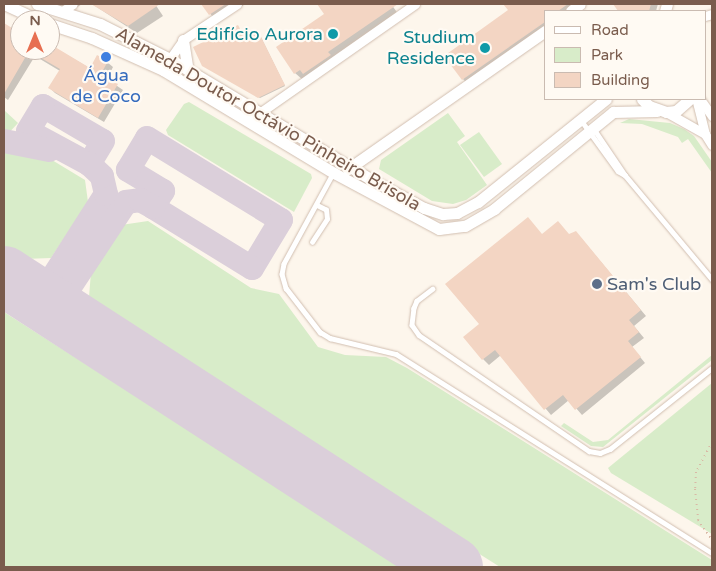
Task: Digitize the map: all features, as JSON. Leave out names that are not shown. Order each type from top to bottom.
[{"type":"street","points":[[4,4],[17,10]]},
{"type":"street","name":"Alameda Doutor Octávio Pinheiro Brisola","points":[[37,4],[100,24],[170,59],[354,167],[372,180],[424,208],[443,214],[457,213],[478,202],[580,118]]},
{"type":"street","points":[[61,12],[73,4]]},
{"type":"street","points":[[163,70],[183,40],[237,4]]},
{"type":"street","points":[[248,121],[415,4]]},
{"type":"street","points":[[92,38],[100,24]]},
{"type":"street","name":"Alameda Doutor Octávio Pinheiro Brisola","points":[[60,27],[92,38],[163,70],[334,173],[439,229],[465,226],[494,209],[591,131]]},
{"type":"street","points":[[334,173],[354,167],[544,32]]},
{"type":"street","points":[[183,40],[188,70]]},
{"type":"street","points":[[580,118],[605,100]]},
{"type":"street","points":[[644,100],[662,112],[705,134]]},
{"type":"street","points":[[591,131],[613,112],[676,111],[689,100]]},
{"type":"street","points":[[696,100],[705,134],[712,145]]},
{"type":"street","points":[[701,100],[712,116]]},
{"type":"street","points":[[371,155],[372,180]]},
{"type":"lane","points":[[580,118],[618,171],[625,175],[712,280]]},
{"type":"lane","points":[[334,173],[318,206],[284,264],[282,274],[286,288],[320,332],[330,338],[396,354],[712,553]]},
{"type":"lane","points":[[312,242],[327,219],[326,210],[318,206]]},
{"type":"lane","points":[[433,289],[417,300],[414,308],[412,325],[419,335],[589,451],[600,453],[610,449],[712,368]]},
{"type":"path","points":[[712,442],[696,472],[695,489],[698,520],[712,540]]},
{"type":"green space","points":[[189,102],[311,174],[312,178],[294,212],[168,135],[166,130],[184,104]]},
{"type":"green space","points":[[4,110],[18,123],[6,136],[4,136]]},
{"type":"green space","points":[[448,113],[465,136],[457,142],[487,185],[466,200],[453,204],[432,201],[379,169],[381,160]]},
{"type":"green space","points":[[629,119],[670,123],[684,129],[694,136],[712,162],[712,173],[688,139],[682,143],[678,137],[642,124],[620,123]]},
{"type":"green space","points":[[479,132],[502,164],[484,177],[460,145]]},
{"type":"green space","points":[[4,148],[47,157],[85,180],[88,202],[51,258],[24,259],[4,246]]},
{"type":"green space","points":[[148,221],[251,288],[279,294],[318,347],[345,355],[386,357],[407,368],[712,560],[712,567],[500,567],[96,311],[89,297],[91,272],[121,225]]},
{"type":"green space","points":[[4,312],[404,567],[4,567]]},
{"type":"green space","points":[[712,355],[712,360],[603,447],[591,446],[561,426],[564,423],[593,442],[608,440]]},
{"type":"green space","points":[[712,383],[712,534],[611,473],[608,468]]},
{"type":"building","points":[[91,4],[160,4],[128,26]]},
{"type":"building","points":[[201,4],[226,4],[209,15]]},
{"type":"building","points":[[317,4],[398,4],[328,52],[331,55],[303,74],[300,70],[294,74],[276,47],[324,14]]},
{"type":"building","name":"Studium Residence","points":[[503,4],[568,4],[559,10],[544,10],[544,23],[462,80],[444,56],[508,10]]},
{"type":"building","points":[[613,4],[651,4],[649,10],[617,10]]},
{"type":"building","points":[[4,23],[10,27],[10,60],[24,60],[4,94]]},
{"type":"building","points":[[238,25],[244,36],[257,29],[285,85],[258,98],[202,66],[193,47]]},
{"type":"building","points":[[60,50],[90,68],[97,55],[108,61],[101,74],[118,84],[98,118],[48,88],[60,69],[44,60],[60,60]]},
{"type":"building","points":[[528,217],[542,234],[558,221],[569,234],[576,231],[641,310],[629,320],[639,332],[628,341],[641,357],[575,410],[563,395],[544,410],[495,350],[482,360],[463,337],[479,324],[445,284]]},
{"type":"taxiway","points":[[43,106],[103,141],[89,164],[28,131],[43,106]]},
{"type":"taxiway","points":[[147,138],[281,220],[252,268],[153,207],[163,191],[128,170],[147,138]]},
{"type":"taxiway","points":[[4,141],[49,150]]},
{"type":"taxiway","points":[[14,282],[51,280],[106,194],[102,176],[89,164]]},
{"type":"taxiway","points":[[74,322],[68,290],[126,202],[140,200],[153,207]]},
{"type":"runway","points":[[4,276],[453,567]]},
{"type":"place","name":"Edifício Aurora","points":[[333,34]]},
{"type":"place","name":"Studium Residence","points":[[485,48]]},
{"type":"place","name":"Água de Coco","points":[[106,57]]},
{"type":"place","name":"Sam's Club","points":[[597,284]]}]
